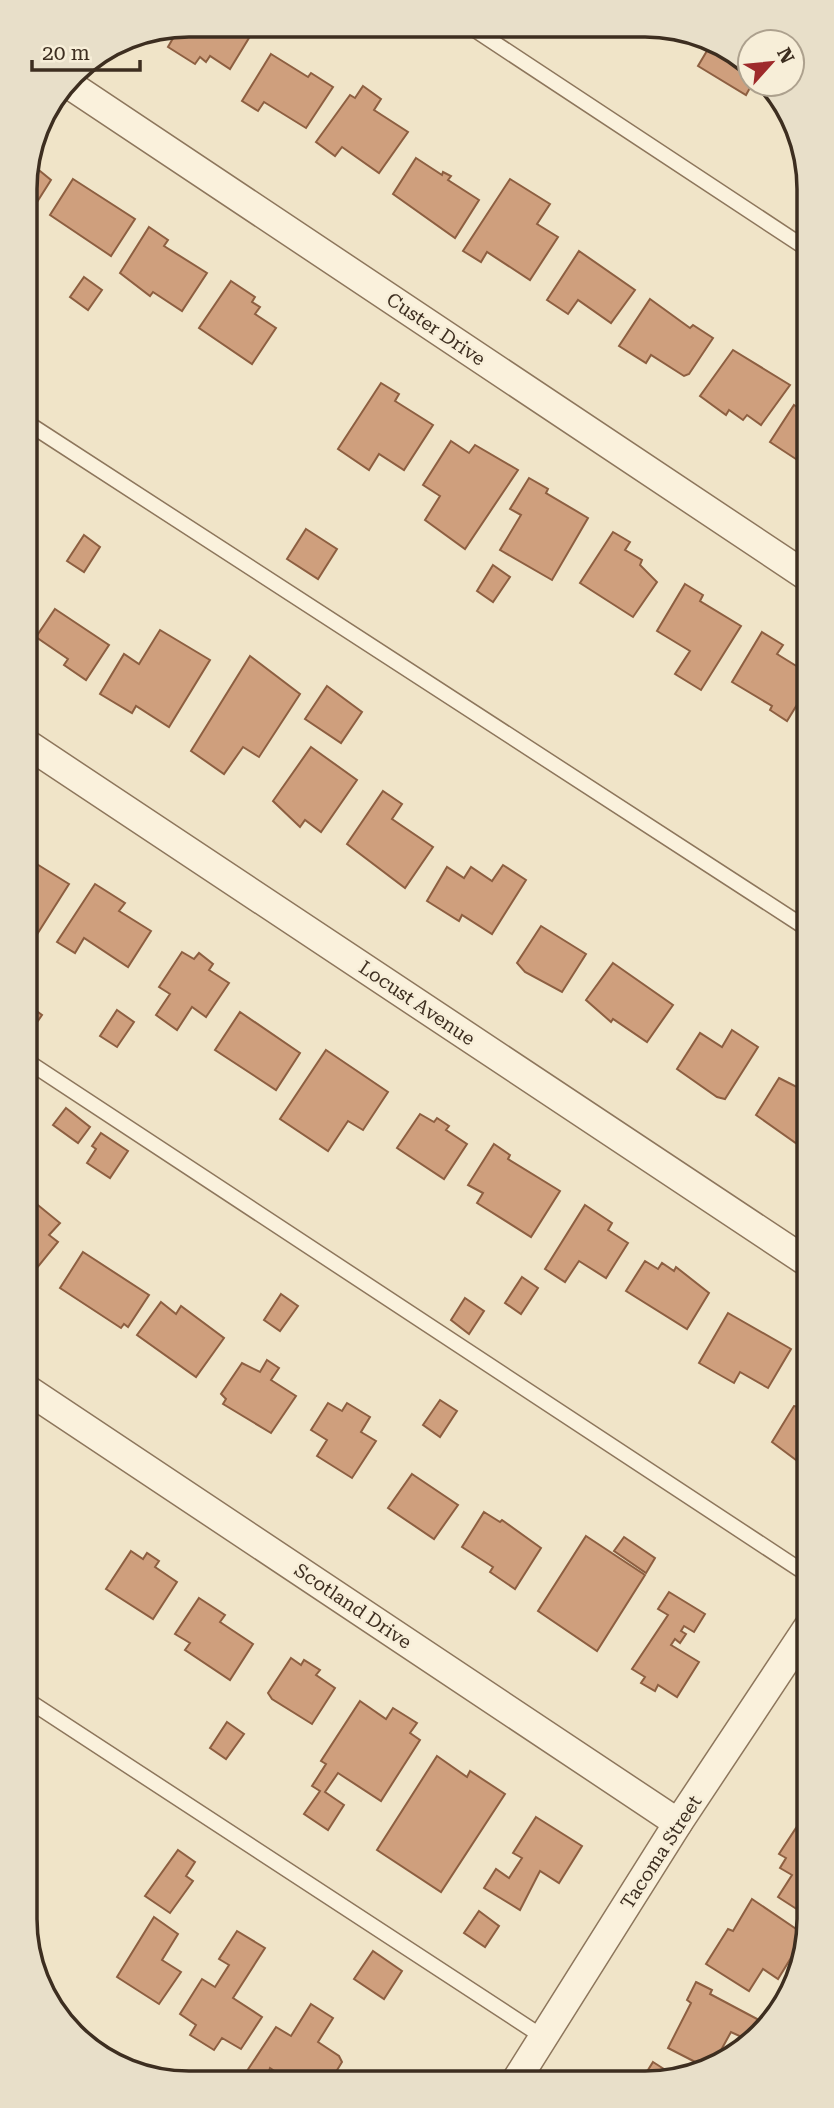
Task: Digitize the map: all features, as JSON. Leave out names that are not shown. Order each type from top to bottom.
[{"type":"street","name":"Custer Drive","points":[[75,88],[797,570]]},
{"type":"street","name":"Locust Avenue","points":[[37,751],[797,1255]]},
{"type":"street","name":"Scotland Drive","points":[[37,1396],[678,1823]]},
{"type":"street","name":"Tacoma Street","points":[[522,2071],[678,1823],[797,1644]]},
{"type":"lane","points":[[486,37],[797,242]]},
{"type":"lane","points":[[37,429],[797,922]]},
{"type":"lane","points":[[37,1068],[797,1567]]},
{"type":"lane","points":[[37,1706],[543,2037]]},
{"type":"building","points":[[179,37],[250,37],[230,69],[210,56],[206,62],[200,57],[195,64],[168,47],[173,38]]},
{"type":"building","points":[[707,50],[736,67],[736,89],[698,66]]},
{"type":"building","points":[[271,54],[308,77],[311,73],[333,87],[306,128],[264,102],[258,111],[242,101]]},
{"type":"building","points":[[363,86],[381,99],[374,110],[408,132],[379,173],[342,147],[335,156],[316,142],[350,95],[355,98]]},
{"type":"building","points":[[416,158],[442,175],[443,172],[451,176],[448,180],[479,200],[455,238],[393,194]]},
{"type":"building","points":[[38,170],[51,180],[37,202]]},
{"type":"building","points":[[73,179],[135,219],[111,256],[50,215]]},
{"type":"building","points":[[510,179],[550,204],[537,224],[558,237],[530,280],[487,252],[481,262],[463,251]]},
{"type":"building","points":[[149,227],[168,240],[164,246],[207,273],[182,311],[153,292],[150,296],[120,273]]},
{"type":"building","points":[[579,251],[635,290],[611,323],[578,300],[568,314],[547,300]]},
{"type":"building","points":[[84,277],[102,290],[88,310],[70,297]]},
{"type":"building","points":[[231,281],[255,297],[252,302],[260,307],[255,314],[276,328],[252,364],[199,328]]},
{"type":"building","points":[[650,299],[690,328],[693,325],[713,338],[689,374],[684,376],[651,355],[646,363],[619,346]]},
{"type":"building","points":[[733,350],[790,385],[761,425],[747,415],[743,420],[729,410],[726,415],[700,396]]},
{"type":"building","points":[[381,383],[399,394],[395,401],[433,425],[404,470],[379,454],[369,470],[338,449]]},
{"type":"building","points":[[794,405],[797,407],[797,460],[770,442]]},
{"type":"building","points":[[451,441],[469,453],[475,445],[518,470],[465,549],[425,520],[440,496],[423,485]]},
{"type":"building","points":[[529,478],[548,489],[546,493],[588,518],[552,580],[500,550],[521,515],[510,509]]},
{"type":"building","points":[[306,529],[337,549],[318,579],[287,559]]},
{"type":"building","points":[[613,532],[630,542],[625,550],[642,560],[640,565],[657,582],[633,617],[580,583]]},
{"type":"building","points":[[84,535],[100,547],[84,572],[67,561]]},
{"type":"building","points":[[493,565],[510,577],[493,602],[477,591]]},
{"type":"building","points":[[685,584],[703,595],[700,601],[741,626],[701,690],[675,674],[690,651],[657,631]]},
{"type":"building","points":[[55,609],[109,645],[86,680],[64,665],[68,659],[37,636]]},
{"type":"building","points":[[160,630],[210,660],[169,727],[136,706],[132,713],[100,694],[124,654],[139,664]]},
{"type":"building","points":[[762,632],[783,645],[777,654],[797,666],[797,705],[787,721],[770,710],[772,706],[732,682]]},
{"type":"building","points":[[250,656],[300,694],[259,757],[243,747],[224,774],[191,751]]},
{"type":"building","points":[[327,686],[362,712],[341,743],[305,719]]},
{"type":"building","points":[[311,747],[357,780],[321,832],[305,820],[300,827],[273,801]]},
{"type":"building","points":[[383,791],[402,804],[392,819],[433,847],[405,888],[347,844]]},
{"type":"building","points":[[37,864],[69,884],[37,934]]},
{"type":"building","points":[[503,865],[526,880],[492,934],[462,915],[459,921],[427,901],[447,867],[464,878],[471,867],[492,881]]},
{"type":"building","points":[[95,884],[125,903],[119,911],[151,931],[128,967],[84,938],[75,953],[57,942]]},
{"type":"building","points":[[541,926],[586,954],[562,992],[525,972],[517,963]]},
{"type":"building","points":[[182,952],[194,959],[199,953],[213,964],[209,970],[229,983],[206,1017],[192,1007],[177,1030],[156,1015],[170,994],[159,987]]},
{"type":"building","points":[[613,963],[673,1005],[647,1042],[613,1019],[611,1022],[586,1000]]},
{"type":"building","points":[[117,1010],[134,1022],[117,1047],[100,1036]]},
{"type":"building","points":[[240,1012],[300,1053],[276,1090],[215,1050]]},
{"type":"building","points":[[732,1030],[758,1047],[725,1099],[717,1097],[677,1069],[700,1033],[722,1047]]},
{"type":"building","points":[[326,1050],[388,1092],[363,1130],[348,1121],[328,1151],[280,1119]]},
{"type":"building","points":[[779,1078],[797,1087],[797,1144],[756,1115]]},
{"type":"building","points":[[66,1108],[90,1127],[78,1143],[53,1125]]},
{"type":"building","points":[[420,1114],[434,1122],[437,1118],[449,1126],[446,1130],[467,1144],[444,1179],[397,1148]]},
{"type":"building","points":[[101,1133],[128,1151],[110,1178],[87,1163],[96,1149],[92,1146]]},
{"type":"building","points":[[494,1144],[510,1155],[508,1159],[560,1191],[531,1237],[477,1203],[483,1193],[468,1185]]},
{"type":"building","points":[[37,1204],[60,1223],[49,1235],[58,1242],[37,1268]]},
{"type":"building","points":[[585,1205],[612,1223],[608,1230],[628,1243],[606,1278],[579,1261],[565,1282],[545,1269]]},
{"type":"building","points":[[83,1252],[149,1295],[128,1327],[124,1324],[121,1328],[60,1288]]},
{"type":"building","points":[[645,1261],[658,1269],[662,1263],[674,1271],[676,1267],[709,1293],[687,1329],[626,1291]]},
{"type":"building","points":[[522,1277],[538,1288],[521,1314],[505,1303]]},
{"type":"building","points":[[281,1294],[298,1306],[280,1331],[264,1320]]},
{"type":"building","points":[[465,1298],[484,1311],[469,1334],[451,1320]]},
{"type":"building","points":[[161,1302],[176,1314],[181,1306],[224,1338],[196,1377],[137,1335]]},
{"type":"building","points":[[728,1313],[791,1349],[768,1388],[740,1372],[734,1383],[699,1363]]},
{"type":"building","points":[[267,1360],[279,1368],[271,1380],[296,1396],[271,1433],[223,1404],[226,1399],[221,1394],[242,1363],[260,1372]]},
{"type":"building","points":[[440,1400],[457,1411],[440,1437],[423,1425]]},
{"type":"building","points":[[328,1403],[342,1411],[347,1403],[370,1417],[361,1432],[376,1441],[352,1478],[317,1456],[327,1440],[311,1430]]},
{"type":"building","points":[[794,1406],[797,1406],[797,1461],[772,1442]]},
{"type":"building","points":[[412,1474],[458,1505],[434,1539],[388,1508]]},
{"type":"building","points":[[484,1512],[500,1522],[502,1520],[541,1548],[515,1589],[490,1572],[493,1567],[462,1547]]},
{"type":"building","points":[[586,1536],[645,1575],[597,1651],[538,1611]]},
{"type":"building","points":[[624,1537],[655,1558],[646,1573],[614,1551]]},
{"type":"building","points":[[131,1551],[143,1559],[147,1553],[159,1561],[155,1567],[177,1582],[153,1619],[106,1589]]},
{"type":"building","points":[[669,1592],[705,1614],[694,1632],[684,1626],[681,1631],[686,1634],[680,1643],[675,1639],[671,1645],[699,1662],[677,1697],[658,1685],[655,1691],[641,1683],[645,1677],[632,1669],[668,1615],[658,1609]]},
{"type":"building","points":[[199,1598],[225,1615],[220,1622],[253,1644],[230,1680],[185,1650],[190,1643],[175,1634]]},
{"type":"building","points":[[291,1658],[301,1665],[304,1660],[320,1670],[316,1675],[335,1688],[312,1724],[272,1699],[268,1693]]},
{"type":"building","points":[[360,1701],[386,1719],[393,1708],[417,1723],[410,1733],[420,1740],[381,1801],[338,1773],[325,1792],[344,1805],[328,1830],[304,1814],[320,1791],[312,1786],[326,1764],[321,1761]]},
{"type":"building","points":[[227,1722],[244,1734],[226,1759],[210,1748]]},
{"type":"building","points":[[437,1756],[467,1777],[470,1771],[505,1794],[441,1892],[377,1850]]},
{"type":"building","points":[[536,1817],[582,1846],[559,1883],[540,1871],[520,1910],[484,1888],[496,1869],[509,1878],[522,1858],[513,1853]]},
{"type":"building","points":[[796,1828],[797,1909],[778,1897],[792,1875],[780,1868],[786,1858],[779,1854]]},
{"type":"building","points":[[178,1850],[195,1862],[186,1876],[193,1881],[170,1913],[145,1896]]},
{"type":"building","points":[[752,1899],[797,1930],[793,1955],[778,1979],[763,1969],[749,1991],[706,1964],[728,1929],[733,1931]]},
{"type":"building","points":[[479,1911],[499,1926],[485,1947],[464,1933]]},
{"type":"building","points":[[154,1917],[178,1934],[162,1960],[181,1972],[159,2004],[117,1977]]},
{"type":"building","points":[[237,1931],[265,1948],[233,1998],[262,2017],[241,2049],[222,2038],[214,2050],[190,2035],[196,2025],[180,2014],[202,1979],[215,1987],[229,1965],[219,1959]]},
{"type":"building","points":[[373,1951],[402,1971],[384,1999],[354,1979]]},
{"type":"building","points":[[696,1982],[712,1990],[710,1994],[759,2020],[741,2037],[731,2032],[720,2051],[696,2062],[668,2048],[691,2003],[687,2000]]},
{"type":"building","points":[[311,2004],[333,2018],[318,2042],[339,2056],[342,2062],[336,2071],[274,2071],[270,2068],[269,2071],[247,2071],[276,2027],[291,2036]]},
{"type":"building","points":[[653,2062],[665,2070],[665,2070],[647,2071]]}]
